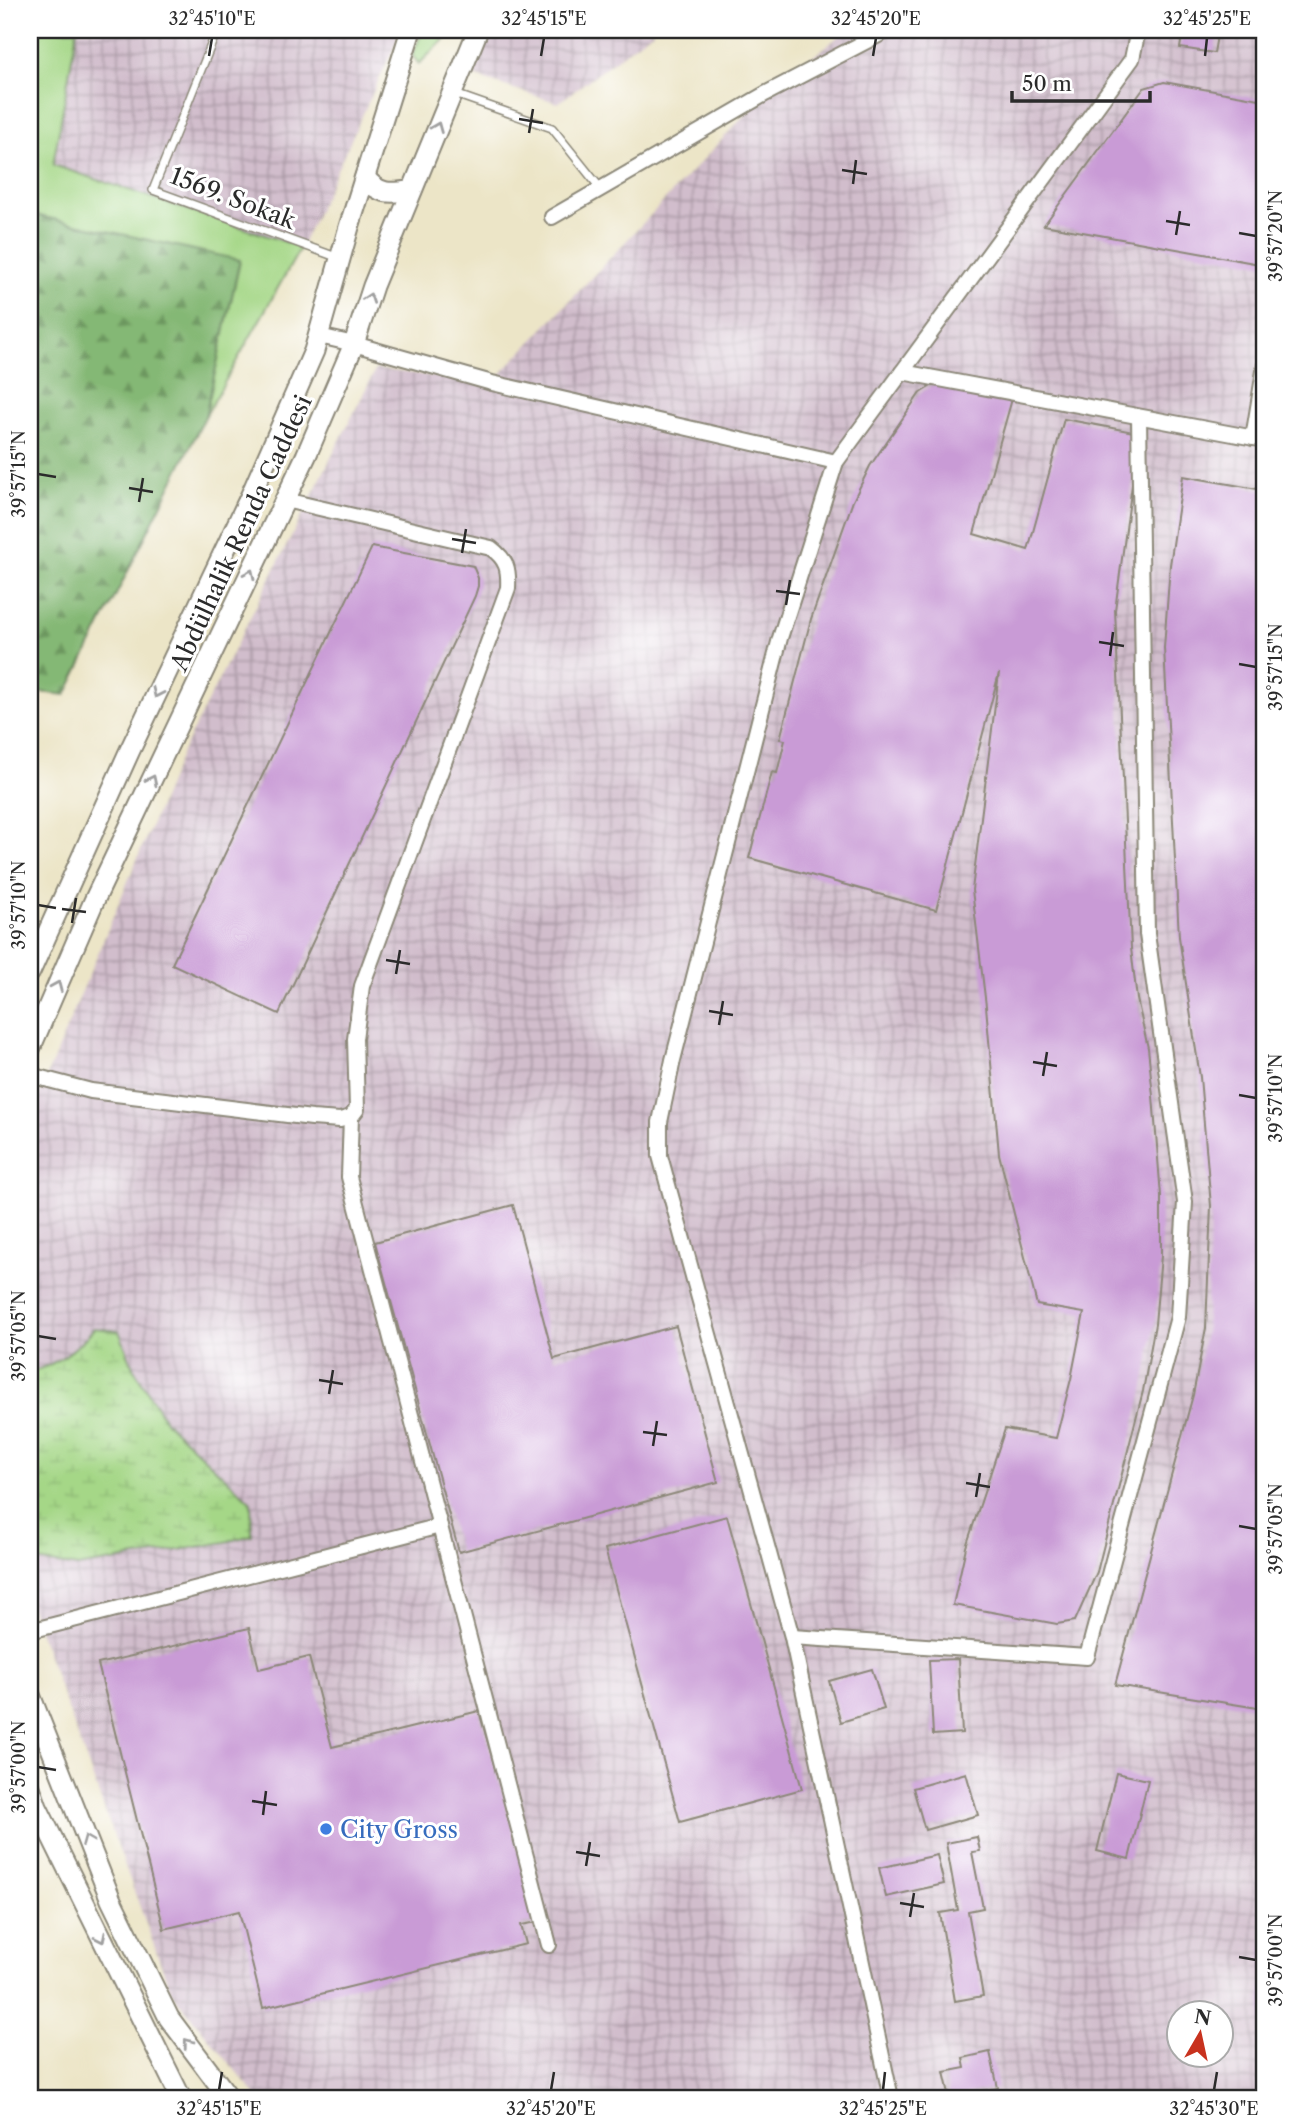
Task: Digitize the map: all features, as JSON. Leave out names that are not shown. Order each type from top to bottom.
[{"type":"main road","name":"Abdülhalik Renda Caddesi","points":[[30,972],[130,750],[250,497],[314,351],[411,30]]},
{"type":"main road","name":"Abdülhalik Renda Caddesi","points":[[30,1049],[94,901],[285,500],[354,344],[373,286],[478,30]]},
{"type":"main road","points":[[365,177],[371,185],[388,194],[412,190]]},
{"type":"main road","points":[[30,1695],[111,1899],[163,2006],[169,2018],[229,2098]]},
{"type":"main road","points":[[30,1787],[55,1844],[181,2098]]},
{"type":"street","points":[[552,217],[765,94],[888,30]]},
{"type":"street","points":[[891,2098],[792,1637],[660,1156],[660,1122],[673,1060],[780,638],[836,462],[1132,59],[1138,30]]},
{"type":"street","points":[[319,336],[492,383],[836,462]]},
{"type":"street","points":[[902,372],[1259,439],[1265,365]]},
{"type":"street","points":[[792,1637],[1087,1657],[1178,1317],[1185,1202],[1147,934],[1139,416]]},
{"type":"street","points":[[285,500],[491,548],[505,558],[509,570],[508,588],[362,986],[355,1039],[357,1108],[351,1117],[349,1177],[550,1945]]},
{"type":"street","points":[[30,1075],[91,1091],[312,1118],[340,1120],[351,1117]]},
{"type":"street","points":[[30,1631],[440,1525]]},
{"type":"lane","name":"1569. Sokak","points":[[217,30],[153,190],[340,258]]},
{"type":"lane","points":[[452,93],[552,128],[601,189]]},
{"type":"shaded area","points":[[77,30],[402,30],[301,247],[53,165]]},
{"type":"shaded area","points":[[487,30],[655,30],[558,103],[467,74]]},
{"type":"shaded area","points":[[847,30],[1265,30],[1265,2098],[258,2098],[171,1992],[30,1606],[30,1116],[181,754],[376,369],[492,383],[765,94]]},
{"type":"green space","points":[[30,30],[77,30],[53,165],[301,247],[205,417],[240,261],[30,214]]},
{"type":"green space","points":[[423,30],[454,30],[419,64],[412,55]]},
{"type":"green space","points":[[30,214],[240,260],[205,417],[66,695],[30,691]]},
{"type":"green space","points":[[94,1328],[119,1331],[134,1369],[166,1422],[251,1502],[252,1535],[226,1542],[78,1567],[35,1561],[30,1549],[30,1372],[65,1355]]},
{"type":"building","points":[[1183,30],[1218,30],[1214,53],[1180,48]]},
{"type":"building","points":[[1164,82],[1265,100],[1265,265],[1044,225],[1144,88]]},
{"type":"building","points":[[936,383],[1012,399],[974,534],[1028,550],[1064,419],[1139,433],[1115,610],[1131,948],[1137,999],[1148,1048],[1153,1096],[1161,1196],[1161,1256],[1155,1324],[1143,1391],[1097,1572],[1075,1621],[1057,1624],[953,1605],[966,1547],[1005,1429],[1056,1438],[1084,1313],[1037,1305],[999,1154],[986,1006],[972,890],[999,673],[936,910],[749,858],[772,772],[777,773],[785,740],[780,739],[811,619],[853,501],[870,466],[920,393]]},
{"type":"building","points":[[1260,457],[1265,458],[1265,1665],[1258,1708],[1115,1685],[1193,1395],[1206,1328],[1211,1206],[1200,1077],[1179,937],[1164,648],[1170,565],[1183,476],[1263,490]]},
{"type":"building","points":[[372,547],[473,566],[478,586],[279,1014],[172,964]]},
{"type":"building","points":[[513,1205],[554,1359],[676,1326],[718,1482],[459,1552],[375,1242]]},
{"type":"building","points":[[727,1516],[802,1789],[680,1822],[605,1549]]},
{"type":"building","name":"City Gross","points":[[249,1628],[259,1669],[309,1657],[332,1747],[479,1711],[538,1922],[521,1925],[526,1944],[263,2008],[239,1911],[164,1929],[98,1664]]},
{"type":"building","points":[[958,1659],[962,1733],[933,1735],[929,1660]]},
{"type":"building","points":[[872,1669],[884,1709],[841,1722],[829,1681]]},
{"type":"building","points":[[966,1773],[978,1815],[925,1830],[913,1788]]},
{"type":"building","points":[[1116,1773],[1148,1780],[1129,1859],[1097,1851]]},
{"type":"building","points":[[977,1837],[980,1851],[972,1852],[983,1908],[968,1911],[983,1996],[955,2001],[940,1913],[958,1910],[946,1843]]},
{"type":"building","points":[[937,1855],[944,1884],[886,1897],[879,1868]]},
{"type":"building","points":[[1263,1943],[1265,2045],[1261,2045]]},
{"type":"building","points":[[990,2052],[998,2088],[950,2098],[944,2072],[965,2068],[963,2058]]},
{"type":"place","name":"City Gross","points":[[326,1829]]}]
